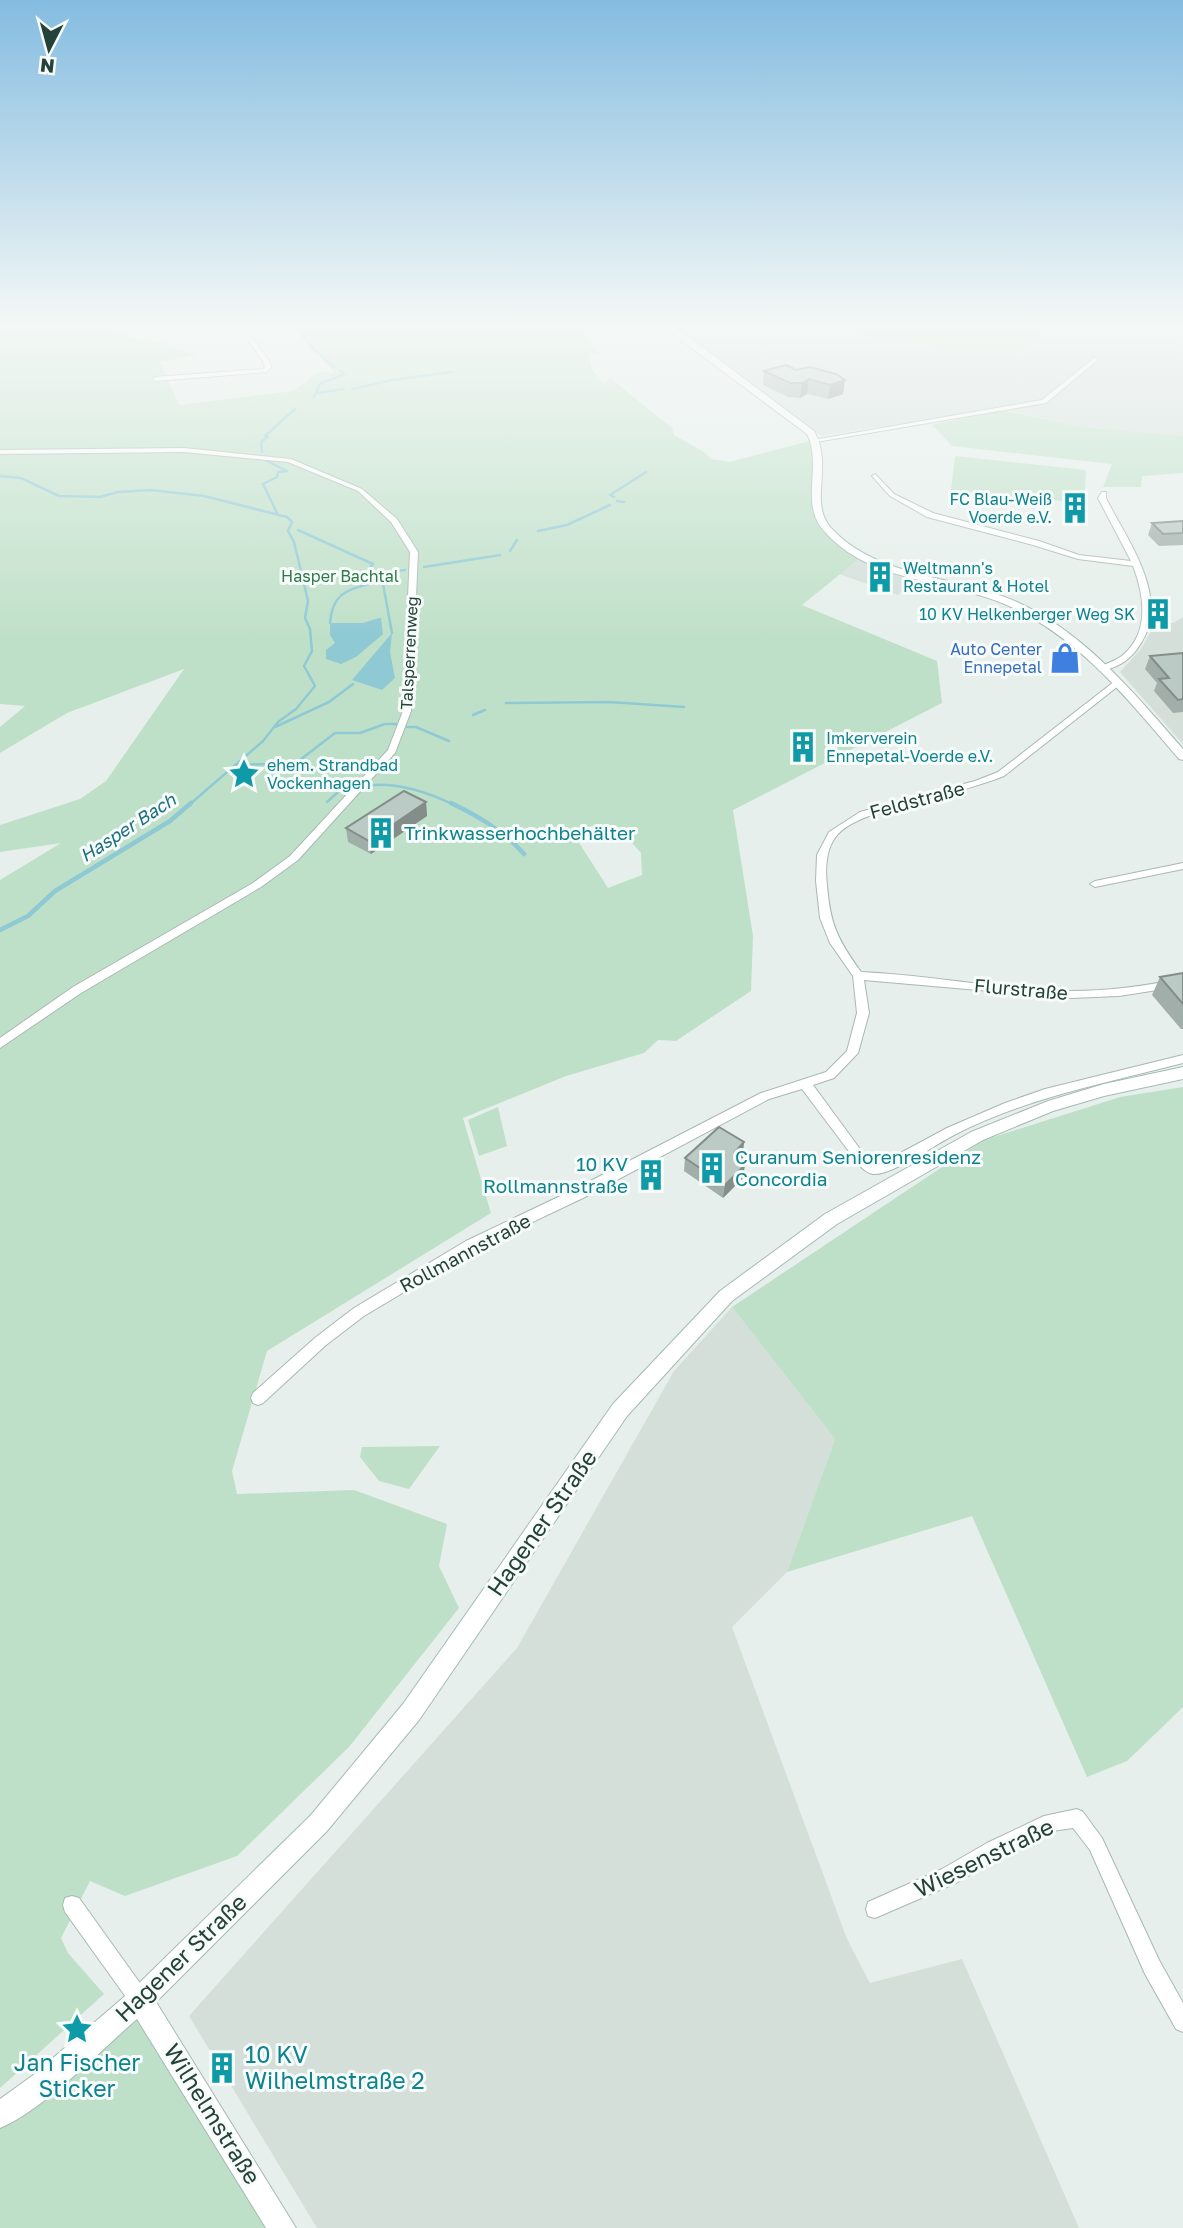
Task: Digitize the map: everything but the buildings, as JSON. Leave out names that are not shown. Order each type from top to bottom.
[{"type":"main road","points":[[804,429],[816,440],[821,457],[816,503],[820,519],[833,535],[897,571],[979,592],[1010,603],[1056,628],[1086,651],[1118,683],[1183,756]]},
{"type":"main road","name":"Hagener Straße","points":[[0,2115],[41,2085],[140,2000],[303,1840],[411,1712],[620,1410],[726,1296],[831,1219],[977,1136],[1104,1090],[1183,1073]]},
{"type":"main road","name":"Wilhelmstraße","points":[[140,2000],[282,2228]]},
{"type":"street","points":[[816,440],[882,429]]},
{"type":"street","name":"Talsperrenweg","points":[[0,452],[184,450],[289,460],[360,490],[394,521],[414,552],[407,711],[392,751],[294,858],[257,885],[77,990],[0,1044]]},
{"type":"street","points":[[875,476],[892,495],[930,515],[1078,557],[1135,564]]},
{"type":"street","points":[[1103,668],[1119,664],[1133,651],[1147,625],[1147,599],[1135,564],[1102,498],[1104,493]]},
{"type":"street","name":"Feldstraße","points":[[806,1085],[831,1075],[852,1053],[863,1013],[859,976],[835,943],[825,918],[821,881],[822,855],[834,832],[856,817],[872,811],[996,776],[1118,683]]},
{"type":"street","points":[[1095,884],[1183,866]]},
{"type":"street","name":"Flurstraße","points":[[859,976],[937,980],[1057,994],[1112,993],[1183,982]]},
{"type":"street","points":[[806,1085],[864,1163],[872,1169],[882,1169],[951,1131],[1009,1106],[1045,1093],[1183,1059]]},
{"type":"street","name":"Rollmannstraße","points":[[258,1398],[321,1341],[359,1312],[471,1245],[578,1194],[765,1096],[806,1085]]},
{"type":"street","name":"Wiesenstraße","points":[[875,1909],[949,1876],[1050,1822],[1077,1818],[1096,1844],[1152,1967],[1183,2022]]},
{"type":"street","points":[[72,1905],[140,2000]]},
{"type":"shaded area","points":[[811,429],[866,429],[821,436]]},
{"type":"shaded area","points":[[1104,429],[1183,429],[1183,436]]},
{"type":"shaded area","points":[[860,558],[911,579],[898,595],[839,574]]},
{"type":"shaded area","points":[[1183,617],[1183,744],[1120,672],[1141,649],[1157,621],[1173,623]]},
{"type":"shaded area","points":[[732,1307],[835,1439],[787,1572],[732,1627],[847,1939],[870,1983],[962,1959],[1079,2228],[317,2228],[189,2016],[517,1648],[674,1371]]},
{"type":"green space","name":"Hasper Bachtal","points":[[0,429],[672,429],[674,435],[711,459],[730,462],[813,440],[815,520],[829,537],[860,558],[802,605],[937,661],[942,703],[733,810],[753,936],[751,991],[676,1041],[658,1040],[644,1053],[566,1076],[463,1118],[491,1213],[267,1351],[232,1471],[237,1494],[354,1490],[447,1524],[439,1566],[459,1608],[349,1747],[237,1856],[125,1896],[90,1881],[61,1938],[68,1953],[104,1994],[0,2088],[0,880],[61,843],[0,852],[0,825],[80,799],[106,781],[184,669],[67,713],[0,753],[0,727],[25,706],[0,704]],"holes":[[[616,825],[641,853],[642,875],[608,888],[571,830]]]},
{"type":"green space","points":[[936,429],[1104,429],[1183,436],[1183,473],[1142,476],[1141,487],[1103,487],[1112,464],[952,446]]},
{"type":"green space","points":[[955,456],[1086,470],[1084,503],[951,490]]},
{"type":"green space","points":[[1183,1087],[1183,1707],[1127,1761],[1087,1777],[972,1516],[787,1572],[835,1439],[732,1307],[981,1141],[1120,1097]]},
{"type":"green space","points":[[498,1107],[507,1146],[479,1156],[468,1120]]},
{"type":"green space","points":[[440,1446],[409,1489],[379,1481],[360,1457],[362,1447]]},
{"type":"green space","points":[[139,2003],[281,2228],[0,2228],[0,2117]]},
{"type":"water","points":[[379,618],[383,634],[356,657],[341,664],[326,659],[326,650],[335,643],[330,635],[330,623],[363,623]]},
{"type":"water","points":[[392,633],[390,652],[395,678],[382,690],[352,680]]},
{"type":"waterway","points":[[262,452],[261,442],[273,429]]},
{"type":"waterway","points":[[265,460],[287,471],[278,472],[277,477],[263,484],[277,513]]},
{"type":"waterway","points":[[614,497],[610,495],[646,472]]},
{"type":"waterway","name":"Hasper Bach","points":[[0,476],[21,478],[59,496],[100,497],[118,492],[150,490],[204,496],[287,517],[292,522],[288,531],[294,542],[308,601],[305,618],[310,629],[312,651],[304,666],[315,686],[296,709],[278,722],[263,741],[189,805]]},
{"type":"waterway","points":[[617,501],[624,502]]},
{"type":"waterway","points":[[538,531],[567,525],[610,505]]},
{"type":"waterway","points":[[298,530],[373,564],[368,570],[374,574],[369,584],[341,596],[333,606],[330,623]]},
{"type":"waterway","points":[[510,551],[517,540]]},
{"type":"waterway","points":[[424,567],[500,555]]},
{"type":"waterway","points":[[392,633],[381,573],[405,570]]},
{"type":"waterway","points":[[275,727],[329,702],[353,684]]},
{"type":"waterway","points":[[506,703],[609,702],[684,707]]},
{"type":"waterway","points":[[473,715],[485,710]]},
{"type":"waterway","points":[[236,765],[296,763],[335,733],[360,733],[385,724],[396,724]]},
{"type":"waterway","points":[[407,727],[416,727],[449,741]]},
{"type":"waterway","points":[[365,786],[387,785],[411,789],[454,805]]},
{"type":"waterway","points":[[327,802],[337,793]]},
{"type":"waterway","name":"Hasper Bach","points":[[0,930],[28,916],[55,891],[170,821],[191,803]]},
{"type":"waterway","points":[[451,803],[490,825],[524,854]]},
{"type":"place","name":"FC Blau-Weiß Voerde e.V.","points":[[1075,508]]},
{"type":"place","name":"Weltmann's Restaurant & Hotel","points":[[880,577]]},
{"type":"place","name":"10 KV Helkenberger Weg SK","points":[[1158,614]]},
{"type":"place","name":"Auto Center Ennepetal","points":[[1065,658]]},
{"type":"place","name":"Imkerverein Ennepetal-Voerde e.V.","points":[[803,747]]},
{"type":"place","name":"ehem. Strandbad Vockenhagen","points":[[244,774]]},
{"type":"place","name":"Trinkwasserhochbehälter","points":[[381,833]]},
{"type":"place","name":"Curanum Seniorenresidenz Concordia","points":[[712,1168]]},
{"type":"place","name":"10 KV Rollmannstraße","points":[[651,1175]]},
{"type":"place","name":"Jan Fischer Sticker","points":[[77,2029]]},
{"type":"place","name":"10 KV Wilhelmstraße 2","points":[[222,2068]]}]
